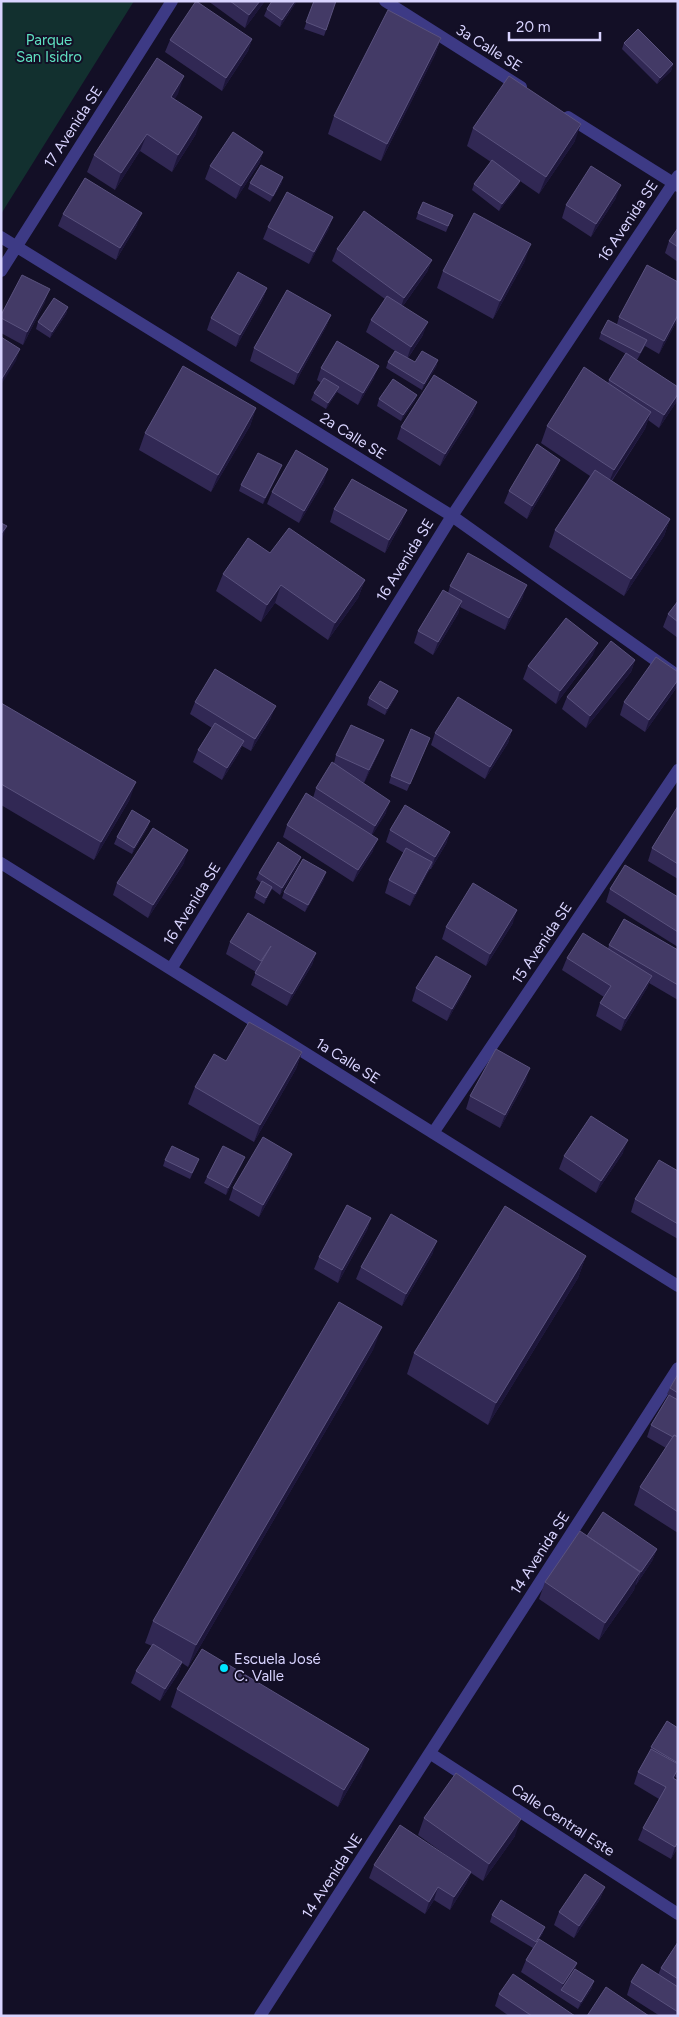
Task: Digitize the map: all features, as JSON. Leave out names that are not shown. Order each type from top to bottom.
[{"type":"street","name":"17 Avenida SE","points":[[1,271],[172,1]]},
{"type":"street","name":"3a Calle SE","points":[[385,1],[533,95]]},
{"type":"street","points":[[558,110],[676,182]]},
{"type":"street","name":"16 Avenida SE","points":[[171,969],[452,516],[676,182]]},
{"type":"street","name":"2a Calle SE","points":[[1,238],[452,516],[678,676]]},
{"type":"street","name":"15 Avenida SE","points":[[433,1133],[678,770]]},
{"type":"street","name":"1a Calle SE","points":[[1,863],[678,1286]]},
{"type":"street","name":"14 Avenida SE","points":[[431,1754],[678,1368]]},
{"type":"street","name":"Calle Central Este","points":[[431,1754],[678,1914]]},
{"type":"street","name":"14 Avenida NE","points":[[260,2016],[431,1754]]},
{"type":"green space","name":"Parque San Isidro","points":[[1,1],[134,1],[1,214]]},
{"type":"building","points":[[196,1],[252,39],[226,78],[170,40]]},
{"type":"building","points":[[230,1],[260,1],[249,15]]},
{"type":"building","points":[[272,1],[295,1],[282,20],[267,9]]},
{"type":"building","points":[[314,1],[336,1],[326,30],[306,22]]},
{"type":"building","points":[[388,10],[441,38],[387,144],[334,116]]},
{"type":"building","points":[[638,29],[673,64],[660,78],[624,43]]},
{"type":"building","points":[[157,58],[184,76],[171,97],[202,117],[178,155],[147,134],[121,173],[94,155]]},
{"type":"building","points":[[509,76],[581,124],[546,177],[473,128]]},
{"type":"building","points":[[233,132],[263,152],[241,186],[210,166]]},
{"type":"building","points":[[492,160],[520,181],[502,204],[474,184]]},
{"type":"building","points":[[261,165],[283,177],[273,196],[250,183]]},
{"type":"building","points":[[591,166],[621,185],[596,224],[566,205]]},
{"type":"building","points":[[85,178],[142,213],[120,248],[63,214]]},
{"type":"building","points":[[287,192],[333,217],[314,252],[268,227]]},
{"type":"building","points":[[423,202],[453,215],[448,226],[418,213]]},
{"type":"building","points":[[364,211],[432,260],[404,298],[337,249]]},
{"type":"building","points":[[474,213],[531,244],[500,301],[443,271]]},
{"type":"building","points":[[678,228],[678,247],[669,241]]},
{"type":"building","points":[[647,265],[678,282],[678,315],[664,341],[619,317]]},
{"type":"building","points":[[238,272],[267,288],[240,335],[211,318]]},
{"type":"building","points":[[22,275],[50,289],[27,332],[1,318]]},
{"type":"building","points":[[287,290],[331,315],[298,373],[254,348]]},
{"type":"building","points":[[387,296],[428,322],[411,347],[371,320]]},
{"type":"building","points":[[54,298],[68,307],[52,332],[38,322]]},
{"type":"building","points":[[608,320],[647,340],[640,353],[601,333]]},
{"type":"building","points":[[1,337],[20,349],[1,380]]},
{"type":"building","points":[[337,341],[379,366],[363,393],[321,368]]},
{"type":"building","points":[[395,351],[415,362],[422,351],[438,360],[424,384],[388,362]]},
{"type":"building","points":[[626,353],[678,387],[678,394],[664,415],[609,380]]},
{"type":"building","points":[[183,366],[256,408],[218,475],[145,433]]},
{"type":"building","points":[[584,367],[651,412],[614,470],[547,426]]},
{"type":"building","points":[[434,375],[477,402],[445,454],[401,427]]},
{"type":"building","points":[[324,378],[339,387],[328,403],[314,393]]},
{"type":"building","points":[[393,379],[417,395],[403,415],[379,399]]},
{"type":"building","points":[[537,444],[560,460],[532,506],[509,491]]},
{"type":"building","points":[[296,450],[328,469],[304,511],[272,492]]},
{"type":"building","points":[[258,453],[282,465],[265,498],[241,485]]},
{"type":"building","points":[[595,470],[670,519],[631,579],[555,530]]},
{"type":"building","points":[[352,479],[407,510],[389,540],[334,509]]},
{"type":"building","points":[[1,523],[7,526],[1,534]]},
{"type":"building","points":[[289,528],[365,580],[335,623],[281,585],[267,605],[223,574],[248,538],[270,553]]},
{"type":"building","points":[[468,553],[527,585],[509,618],[450,586]]},
{"type":"building","points":[[443,590],[462,601],[438,642],[418,631]]},
{"type":"building","points":[[678,601],[678,622],[668,614]]},
{"type":"building","points":[[566,618],[598,643],[560,691],[528,666]]},
{"type":"building","points":[[611,641],[635,660],[590,716],[567,697]]},
{"type":"building","points":[[656,657],[678,672],[678,680],[649,720],[624,702]]},
{"type":"building","points":[[215,669],[276,706],[255,739],[195,702]]},
{"type":"building","points":[[380,681],[398,691],[387,709],[369,698]]},
{"type":"building","points":[[458,697],[512,730],[490,767],[435,733]]},
{"type":"building","points":[[1,703],[136,782],[101,842],[1,784]]},
{"type":"building","points":[[215,723],[244,741],[227,768],[198,750]]},
{"type":"building","points":[[351,725],[384,740],[369,770],[336,755]]},
{"type":"building","points":[[411,729],[430,738],[410,784],[391,776]]},
{"type":"building","points":[[332,762],[390,801],[375,826],[316,788]]},
{"type":"building","points":[[306,793],[378,839],[358,870],[287,825]]},
{"type":"building","points":[[405,805],[450,832],[435,857],[390,830]]},
{"type":"building","points":[[678,806],[678,864],[652,848]]},
{"type":"building","points":[[132,810],[150,821],[134,848],[117,837]]},
{"type":"building","points":[[153,828],[188,850],[153,905],[117,883]]},
{"type":"building","points":[[278,842],[301,857],[282,888],[259,873]]},
{"type":"building","points":[[406,848],[432,862],[415,894],[389,880]]},
{"type":"building","points":[[303,859],[326,872],[308,905],[284,892]]},
{"type":"building","points":[[625,865],[678,897],[678,932],[610,889]]},
{"type":"building","points":[[262,881],[272,887],[266,898],[256,892]]},
{"type":"building","points":[[473,883],[517,910],[490,954],[446,927]]},
{"type":"building","points":[[248,913],[316,953],[292,994],[255,973],[271,946],[261,961],[230,942]]},
{"type":"building","points":[[624,919],[678,950],[678,985],[609,945]]},
{"type":"building","points":[[583,933],[652,976],[625,1019],[600,1003],[611,986],[567,958]]},
{"type":"building","points":[[436,956],[471,976],[452,1009],[416,988]]},
{"type":"building","points":[[249,1022],[302,1052],[260,1125],[195,1087],[214,1054],[226,1061]]},
{"type":"building","points":[[496,1049],[530,1068],[505,1115],[470,1096]]},
{"type":"building","points":[[591,1116],[628,1140],[601,1181],[564,1156]]},
{"type":"building","points":[[263,1137],[292,1154],[263,1205],[233,1188]]},
{"type":"building","points":[[172,1146],[199,1159],[192,1173],[165,1160]]},
{"type":"building","points":[[223,1146],[245,1157],[228,1188],[207,1177]]},
{"type":"building","points":[[659,1160],[678,1171],[678,1224],[635,1199]]},
{"type":"building","points":[[347,1205],[371,1218],[342,1270],[319,1257]]},
{"type":"building","points":[[505,1206],[586,1256],[496,1403],[414,1353]]},
{"type":"building","points":[[391,1214],[437,1241],[406,1294],[361,1267]]},
{"type":"building","points":[[339,1302],[382,1327],[196,1645],[153,1621]]},
{"type":"building","points":[[678,1374],[678,1393],[670,1388]]},
{"type":"building","points":[[669,1395],[678,1400],[678,1437],[674,1435],[673,1437],[651,1425]]},
{"type":"building","points":[[674,1435],[678,1437],[678,1512],[640,1487]]},
{"type":"building","points":[[603,1512],[657,1549],[641,1572],[587,1536]]},
{"type":"building","points":[[580,1531],[640,1572],[605,1623],[545,1582]]},
{"type":"building","points":[[153,1644],[182,1662],[165,1689],[136,1671]]},
{"type":"building","points":[[202,1649],[369,1749],[344,1790],[177,1689]]},
{"type":"building","points":[[667,1721],[678,1728],[678,1763],[651,1747]]},
{"type":"building","points":[[651,1749],[678,1764],[678,1769],[673,1778],[678,1781],[678,1842],[675,1847],[643,1828],[666,1787],[638,1772]]},
{"type":"building","points":[[456,1773],[521,1819],[489,1864],[424,1818]]},
{"type":"building","points":[[400,1825],[471,1872],[454,1897],[438,1887],[429,1902],[374,1865]]},
{"type":"building","points":[[585,1874],[605,1887],[579,1926],[559,1912]]},
{"type":"building","points":[[501,1900],[545,1927],[536,1942],[492,1915]]},
{"type":"building","points":[[539,1939],[577,1963],[563,1984],[526,1960]]},
{"type":"building","points":[[678,1942],[678,1979],[661,1968]]},
{"type":"building","points":[[642,1964],[678,1987],[678,2012],[631,1982]]},
{"type":"building","points":[[575,1969],[594,1981],[581,2002],[561,1990]]},
{"type":"building","points":[[513,1974],[575,2016],[532,2016],[499,1994]]},
{"type":"building","points":[[606,1987],[649,2016],[587,2016]]},
{"type":"place","name":"Escuela José C. Valle","points":[[224,1668]]}]
